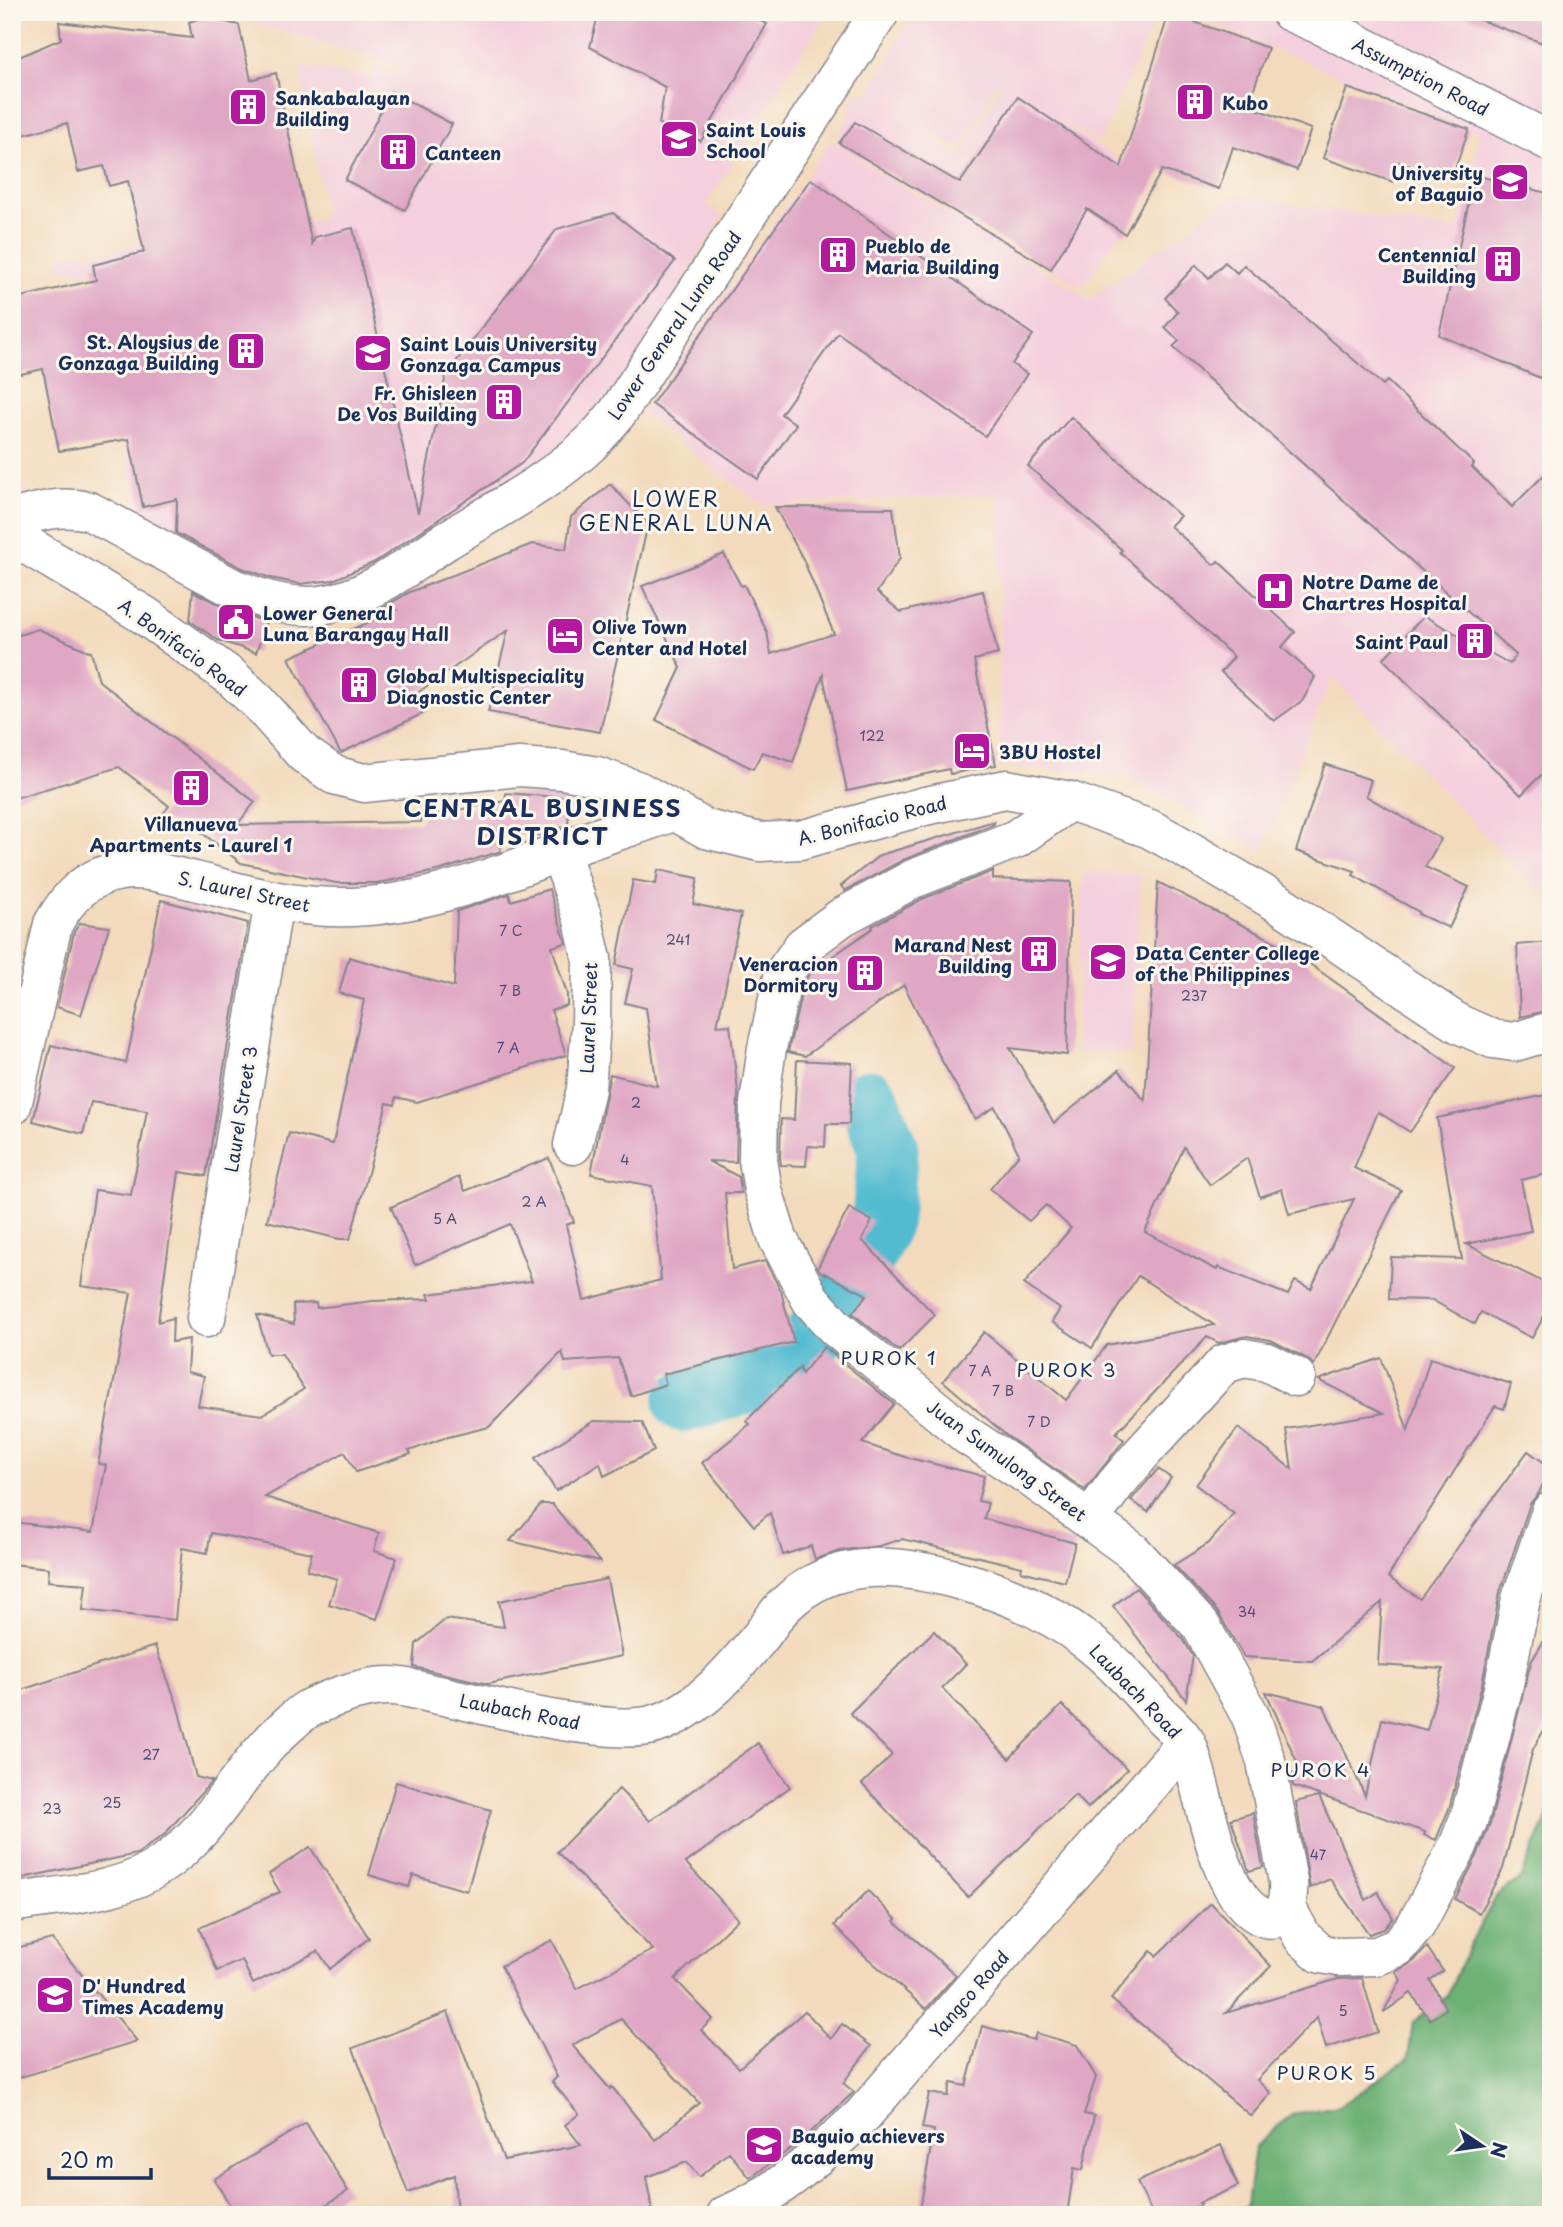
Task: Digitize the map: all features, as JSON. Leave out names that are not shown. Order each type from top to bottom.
[{"type":"street","name":"Lower General Luna Road","points":[[12,519],[56,508],[71,507],[89,511],[233,588],[294,606],[320,606],[346,600],[396,576],[539,483],[590,444],[618,412],[880,12]]},
{"type":"street","name":"Assumption Road","points":[[1290,12],[1325,27],[1551,142]]},
{"type":"street","name":"A. Bonifacio Road","points":[[12,536],[144,615],[230,676],[258,702],[304,754],[334,775],[364,783],[519,767],[562,769],[597,776],[639,791],[706,829],[760,842],[800,840],[925,806],[1006,789],[1070,801],[1150,829],[1181,846],[1280,904],[1459,1024],[1493,1039],[1514,1042],[1551,1031]]},
{"type":"street","name":"Juan Sumulong Street","points":[[1070,801],[1016,839],[913,879],[842,917],[803,946],[784,973],[767,1048],[759,1103],[758,1160],[763,1190],[778,1239],[824,1316],[968,1436],[1132,1551],[1201,1626],[1251,1717],[1266,1761],[1288,1882],[1286,1908]]},
{"type":"street","name":"S. Laurel Street","points":[[12,1106],[53,924],[65,902],[83,885],[102,875],[124,870],[152,871],[274,901],[328,907],[394,904],[438,895],[672,812]]},
{"type":"street","name":"Laurel Street","points":[[560,852],[582,916],[592,959],[586,1089],[573,1145]]},
{"type":"street","name":"Laurel Street 3","points":[[206,1318],[274,901]]},
{"type":"street","points":[[1090,1520],[1136,1460],[1224,1364],[1244,1358],[1268,1362],[1296,1377]]},
{"type":"street","points":[[1286,1908],[1303,1938],[1321,1954],[1339,1957],[1377,1956],[1398,1947],[1416,1925],[1471,1816],[1503,1689],[1521,1599],[1551,1511]]},
{"type":"street","name":"Laubach Road","points":[[12,1903],[125,1884],[161,1865],[199,1833],[275,1736],[306,1709],[341,1695],[390,1685],[547,1720],[616,1727],[653,1726],[679,1714],[710,1692],[738,1664],[786,1604],[821,1577],[864,1567],[910,1569],[962,1581],[1047,1614],[1087,1641],[1134,1685],[1186,1743],[1212,1838],[1238,1894],[1255,1913],[1268,1919],[1279,1916],[1286,1908]]},
{"type":"street","name":"Yangco Road","points":[[726,2215],[753,2204],[804,2169],[862,2116],[1186,1743]]},
{"type":"shaded area","name":"Saint Louis University Gonzaga Campus","points":[[215,12],[827,12],[706,205],[723,215],[589,434],[393,569],[296,599],[141,531],[93,271],[58,270],[61,253],[98,254],[160,236],[166,258],[321,219],[324,207],[299,66],[370,77],[374,66],[397,74],[402,66]]},
{"type":"shaded area","points":[[915,12],[1158,12],[1100,142],[1047,112],[1156,184],[1082,287],[836,144],[857,91],[866,96]],"holes":[[[996,83],[1002,86],[960,156],[914,128],[961,148]]]},
{"type":"shaded area","name":"Notre Dame de Chartres Hospital","points":[[1185,12],[1551,12],[1551,882],[1540,892],[1332,678],[1261,851],[1126,776],[1000,766],[999,494],[762,505],[643,414],[830,142],[1090,299],[1235,195],[1457,230],[1480,134]]},
{"type":"shaded area","name":"Data Center College of the Philippines","points":[[1083,871],[1141,874],[1133,1053],[1075,1051]]},
{"type":"green space","points":[[1551,1808],[1551,2215],[1227,2215],[1247,2205],[1255,2147],[1292,2114],[1339,2106],[1408,2059],[1413,2022],[1447,1996],[1469,1946],[1497,1895],[1521,1878]]},
{"type":"building","points":[[599,12],[743,12],[767,24],[701,141],[659,124],[665,87],[590,47]]},
{"type":"building","points":[[1467,12],[1551,12],[1551,46],[1466,15]]},
{"type":"building","points":[[1169,13],[1268,48],[1248,106],[1311,129],[1297,170],[1233,147],[1219,189],[1162,170],[1125,234],[1087,209],[1051,269],[839,143],[855,122],[960,183],[1018,97],[1121,167]]},
{"type":"building","points":[[203,17],[239,25],[251,80],[276,73],[312,244],[315,237],[353,228],[418,513],[446,375],[557,229],[613,213],[675,261],[522,463],[375,562],[333,580],[300,584],[271,578],[242,568],[176,533],[177,499],[143,507],[129,439],[59,451],[43,369],[12,376],[12,299],[96,280],[93,265],[144,252],[128,181],[109,186],[104,166],[78,172],[67,123],[12,138],[12,60],[61,39],[59,22],[192,38],[189,22]]},
{"type":"building","points":[[1347,88],[1469,129],[1451,180],[1399,162],[1393,182],[1323,158]]},
{"type":"building","name":"Canteen","points":[[391,92],[452,124],[405,210],[345,180]]},
{"type":"building","name":"Centennial Building","points":[[1475,175],[1551,194],[1551,370],[1547,369],[1545,380],[1439,335]]},
{"type":"building","name":"Pueblo de Maria Building","points":[[811,179],[1033,335],[1012,364],[1027,374],[985,436],[838,333],[781,414],[796,424],[758,479],[652,404]]},
{"type":"building","points":[[1225,262],[1237,273],[1244,265],[1383,385],[1387,381],[1474,464],[1472,467],[1512,507],[1551,468],[1551,765],[1521,795],[1383,659],[1424,616],[1510,664],[1516,655],[1173,347],[1179,341],[1165,327],[1178,312],[1165,298],[1196,265],[1209,278]]},
{"type":"building","points":[[1071,417],[1180,516],[1170,526],[1214,565],[1218,561],[1295,632],[1282,647],[1315,677],[1303,700],[1274,721],[1221,672],[1234,657],[1120,552],[1122,550],[1028,466]]},
{"type":"building","points":[[610,484],[648,524],[600,732],[488,712],[508,630],[417,693],[426,712],[340,752],[289,658],[396,610],[384,607],[410,592],[532,544],[566,549],[571,517]]},
{"type":"building","points":[[775,507],[893,508],[900,558],[877,592],[901,612],[983,591],[998,654],[974,660],[996,765],[950,774],[949,769],[847,791],[823,675],[793,762],[762,752],[753,769],[656,720],[681,668],[642,586],[724,554],[741,586],[744,585],[767,632],[771,654],[834,634],[803,559]]},
{"type":"building","points":[[193,591],[225,608],[266,622],[256,653],[218,640],[190,621]]},
{"type":"building","points":[[38,629],[91,652],[99,681],[255,802],[237,825],[421,822],[421,817],[505,801],[506,793],[570,798],[568,825],[542,835],[497,831],[501,851],[441,870],[379,883],[336,883],[241,863],[197,829],[159,819],[169,806],[119,767],[12,799],[12,637]]},
{"type":"building","points":[[1325,764],[1371,780],[1366,796],[1441,839],[1425,867],[1469,887],[1449,928],[1418,914],[1419,912],[1353,875],[1355,871],[1296,851]]},
{"type":"building","points":[[994,821],[994,824],[903,860],[845,891],[841,886],[880,855]]},
{"type":"building","points":[[658,870],[698,878],[693,904],[741,914],[717,1026],[730,1025],[738,1092],[736,1162],[708,1161],[739,1177],[741,1193],[725,1193],[732,1269],[765,1261],[781,1291],[794,1342],[663,1374],[666,1384],[631,1396],[618,1358],[565,1362],[562,1352],[489,1427],[444,1438],[409,1451],[411,1454],[356,1472],[345,1452],[265,1497],[379,1533],[374,1551],[397,1558],[377,1619],[329,1604],[337,1579],[307,1570],[312,1553],[211,1533],[207,1553],[182,1548],[175,1620],[83,1610],[86,1584],[48,1581],[49,1568],[12,1564],[12,1522],[93,1532],[106,1465],[98,1464],[131,1293],[81,1286],[95,1190],[131,1195],[147,1111],[91,1102],[83,1134],[33,1121],[51,1045],[126,1063],[161,900],[248,923],[206,1176],[179,1172],[158,1322],[173,1318],[172,1342],[189,1339],[187,1372],[204,1376],[198,1406],[262,1415],[304,1389],[282,1354],[268,1354],[257,1315],[294,1324],[293,1304],[316,1303],[317,1308],[373,1301],[430,1299],[428,1294],[532,1281],[510,1224],[415,1265],[391,1207],[459,1177],[465,1191],[549,1158],[574,1222],[566,1225],[584,1300],[661,1280],[652,1186],[591,1174],[610,1074],[657,1086],[646,1008],[625,1003],[633,969],[616,965],[633,880],[656,884]]},
{"type":"building","points":[[993,871],[993,879],[1071,882],[1067,1055],[1010,1048],[1054,1123],[1119,1070],[1145,1101],[1158,882],[1289,949],[1455,1068],[1410,1132],[1378,1112],[1354,1168],[1401,1190],[1314,1365],[1271,1340],[1247,1336],[1219,1343],[1207,1337],[1116,1433],[1124,1440],[1085,1490],[1007,1436],[943,1381],[984,1332],[1066,1400],[1107,1345],[1214,1325],[1138,1276],[1092,1348],[1052,1322],[1060,1309],[1024,1284],[1071,1228],[1046,1205],[1029,1221],[990,1189],[1019,1154],[995,1107],[975,1119],[904,985],[805,1056],[788,1052],[804,982],[812,971],[873,928],[872,926],[922,899]],"holes":[[[1184,1147],[1210,1185],[1247,1158],[1260,1197],[1282,1189],[1289,1214],[1354,1199],[1311,1289],[1295,1281],[1288,1295],[1218,1267],[1217,1270],[1145,1232]]]},
{"type":"building","points":[[549,889],[566,943],[552,947],[567,994],[567,1005],[551,1010],[566,1055],[417,1102],[396,1097],[395,1105],[387,1103],[350,1239],[339,1239],[267,1221],[289,1133],[333,1144],[364,1000],[339,993],[349,957],[454,987],[457,911],[509,894],[511,901]]},
{"type":"building","points":[[80,923],[109,927],[81,1015],[57,1007],[74,932]]},
{"type":"building","points":[[1551,942],[1551,1010],[1520,1017],[1517,945]]},
{"type":"building","points":[[797,1060],[852,1063],[849,1124],[826,1124],[825,1147],[808,1146],[806,1166],[781,1165],[780,1158],[781,1119],[794,1120]]},
{"type":"building","points":[[1551,1094],[1551,1173],[1521,1180],[1531,1231],[1466,1244],[1551,1286],[1551,1303],[1532,1338],[1481,1312],[1475,1324],[1432,1300],[1389,1299],[1391,1257],[1462,1259],[1437,1118]]},
{"type":"building","points":[[849,1208],[872,1221],[862,1240],[935,1315],[899,1351],[852,1313],[867,1295],[820,1271],[818,1267]]},
{"type":"building","points":[[824,1347],[894,1404],[862,1443],[905,1457],[984,1476],[978,1501],[988,1503],[984,1519],[1075,1543],[1065,1582],[1021,1571],[1022,1567],[902,1539],[879,1546],[844,1550],[815,1559],[811,1546],[783,1555],[770,1513],[754,1526],[702,1463],[750,1424],[746,1421],[800,1367],[802,1374]]},
{"type":"building","points":[[1381,1358],[1408,1430],[1430,1358],[1511,1384],[1504,1409],[1495,1406],[1388,1577],[1420,1599],[1528,1451],[1550,1467],[1539,1493],[1530,1504],[1500,1592],[1482,1684],[1449,1809],[1436,1840],[1424,1835],[1425,1832],[1293,1786],[1291,1774],[1301,1771],[1266,1692],[1324,1706],[1365,1796],[1382,1719],[1427,1730],[1443,1669],[1378,1665],[1382,1602],[1312,1661],[1244,1657],[1217,1611],[1174,1565],[1209,1543],[1234,1514],[1196,1485],[1238,1428],[1292,1469],[1286,1429],[1384,1413],[1318,1380]]},
{"type":"building","points":[[594,1421],[642,1422],[654,1451],[604,1476],[600,1463],[556,1491],[535,1458]]},
{"type":"building","points":[[1158,1469],[1171,1478],[1148,1512],[1131,1500]]},
{"type":"building","points":[[541,1504],[552,1504],[600,1562],[510,1541]]},
{"type":"building","points":[[607,1579],[622,1656],[488,1684],[414,1667],[416,1644],[446,1619],[504,1627],[499,1601]]},
{"type":"building","points":[[1136,1588],[1183,1639],[1193,1656],[1186,1700],[1113,1606]]},
{"type":"building","points":[[1551,1629],[1551,1718],[1533,1749],[1503,1869],[1479,1913],[1455,1899],[1490,1824],[1531,1662]]},
{"type":"building","points":[[934,1631],[966,1664],[942,1688],[1009,1759],[1062,1705],[1127,1769],[1088,1808],[1075,1795],[968,1897],[862,1784],[892,1755],[850,1713]]},
{"type":"building","points":[[155,1646],[177,1704],[196,1777],[212,1781],[165,1834],[137,1854],[22,1878],[12,1839],[12,1693]]},
{"type":"building","points":[[758,1743],[790,1787],[686,1863],[738,1919],[675,1979],[713,2019],[701,2030],[739,2068],[805,2011],[831,2039],[842,2024],[871,2046],[843,2083],[854,2092],[800,2142],[750,2178],[729,2152],[699,2177],[687,2162],[646,2177],[653,2215],[457,2215],[454,2175],[408,2193],[353,2048],[448,2012],[504,2160],[581,2145],[565,2125],[579,2114],[552,2082],[557,2077],[501,1966],[552,1940],[577,1989],[653,1950],[557,1852],[619,1789],[650,1821]],"holes":[[[621,2019],[699,2103],[655,2140],[612,2087],[610,2089],[572,2045]]]},
{"type":"building","points":[[396,1782],[491,1810],[467,1891],[413,1875],[409,1887],[369,1875]]},
{"type":"building","points":[[1319,1796],[1366,1900],[1378,1892],[1393,1918],[1384,1929],[1369,1934],[1330,1879],[1310,1888],[1296,1802]]},
{"type":"building","points":[[1253,1813],[1263,1867],[1249,1871],[1231,1819]]},
{"type":"building","points":[[310,1847],[369,1938],[330,1969],[318,1951],[253,1984],[242,1960],[217,1971],[199,1928],[280,1892],[269,1874]]},
{"type":"building","points":[[868,1891],[896,1919],[894,1921],[956,1975],[926,2009],[834,1925]]},
{"type":"building","points":[[1211,1903],[1271,1966],[1226,2013],[1338,1979],[1362,1978],[1378,2032],[1326,2048],[1317,2017],[1257,2080],[1271,2093],[1251,2116],[1111,1999],[1151,1951],[1156,1956]]},
{"type":"building","name":"D' Hundred Times Academy","points":[[52,1939],[137,2041],[12,2080],[12,1949]]},
{"type":"building","points":[[1427,1947],[1443,1971],[1430,1980],[1446,2009],[1430,2020],[1411,1993],[1383,2013],[1401,1980],[1396,1972],[1414,1961]]},
{"type":"building","points":[[982,2026],[1034,2040],[1036,2033],[1077,2045],[1096,2077],[1084,2114],[1094,2116],[1083,2170],[1074,2168],[1067,2215],[919,2215],[934,2130],[922,2128],[929,2093],[948,2096],[951,2083],[966,2086]]},
{"type":"building","points":[[306,2123],[348,2191],[309,2215],[236,2215],[214,2179]]},
{"type":"building","points":[[1221,2145],[1238,2186],[1199,2203],[1200,2205],[1181,2215],[1153,2215],[1137,2182]]},
{"type":"waterway","points":[[684,1402],[748,1383],[809,1342],[848,1295],[882,1219],[888,1149],[869,1100]]},
{"type":"place","name":"Kubo","points":[[1195,102]]},
{"type":"place","name":"Sankabalayan Building","points":[[248,107]]},
{"type":"place","name":"Saint Louis School","points":[[679,139]]},
{"type":"place","name":"Canteen","points":[[398,152]]},
{"type":"place","name":"University of Baguio","points":[[1510,182]]},
{"type":"place","name":"Pueblo de Maria Building","points":[[838,255]]},
{"type":"place","name":"Centennial Building","points":[[1503,264]]},
{"type":"place","name":"St. Aloysius de Gonzaga Building","points":[[246,351]]},
{"type":"place","name":"Saint Louis University Gonzaga Campus","points":[[373,353]]},
{"type":"place","name":"Fr. Ghisleen De Vos Building","points":[[504,402]]},
{"type":"place","name":"Notre Dame de Chartres Hospital","points":[[1275,591]]},
{"type":"place","name":"Lower General Luna Barangay Hall","points":[[236,622]]},
{"type":"place","name":"Olive Town Center and Hotel","points":[[565,636]]},
{"type":"place","name":"Saint Paul","points":[[1475,641]]},
{"type":"place","name":"Global Multispeciality Diagnostic Center","points":[[359,685]]},
{"type":"place","name":"3BU Hostel","points":[[972,751]]},
{"type":"place","name":"Villanueva Apartments - Laurel 1","points":[[191,788]]},
{"type":"place","name":"Marand Nest Building","points":[[1039,954]]},
{"type":"place","name":"Data Center College of the Philippines","points":[[1108,962]]},
{"type":"place","name":"Veneracion Dormitory","points":[[865,973]]},
{"type":"place","name":"D' Hundred Times Academy","points":[[55,1995]]},
{"type":"place","name":"Baguio achievers academy","points":[[764,2145]]},
{"type":"district","name":"LOWER GENERAL LUNA","points":[[676,510]]},
{"type":"district","name":"CENTRAL BUSINESS DISTRICT","points":[[543,821]]},
{"type":"district","name":"PUROK 1","points":[[889,1357]]},
{"type":"district","name":"PUROK 3","points":[[1067,1369]]},
{"type":"district","name":"PUROK 4","points":[[1321,1769]]},
{"type":"district","name":"PUROK 5","points":[[1327,2072]]}]
